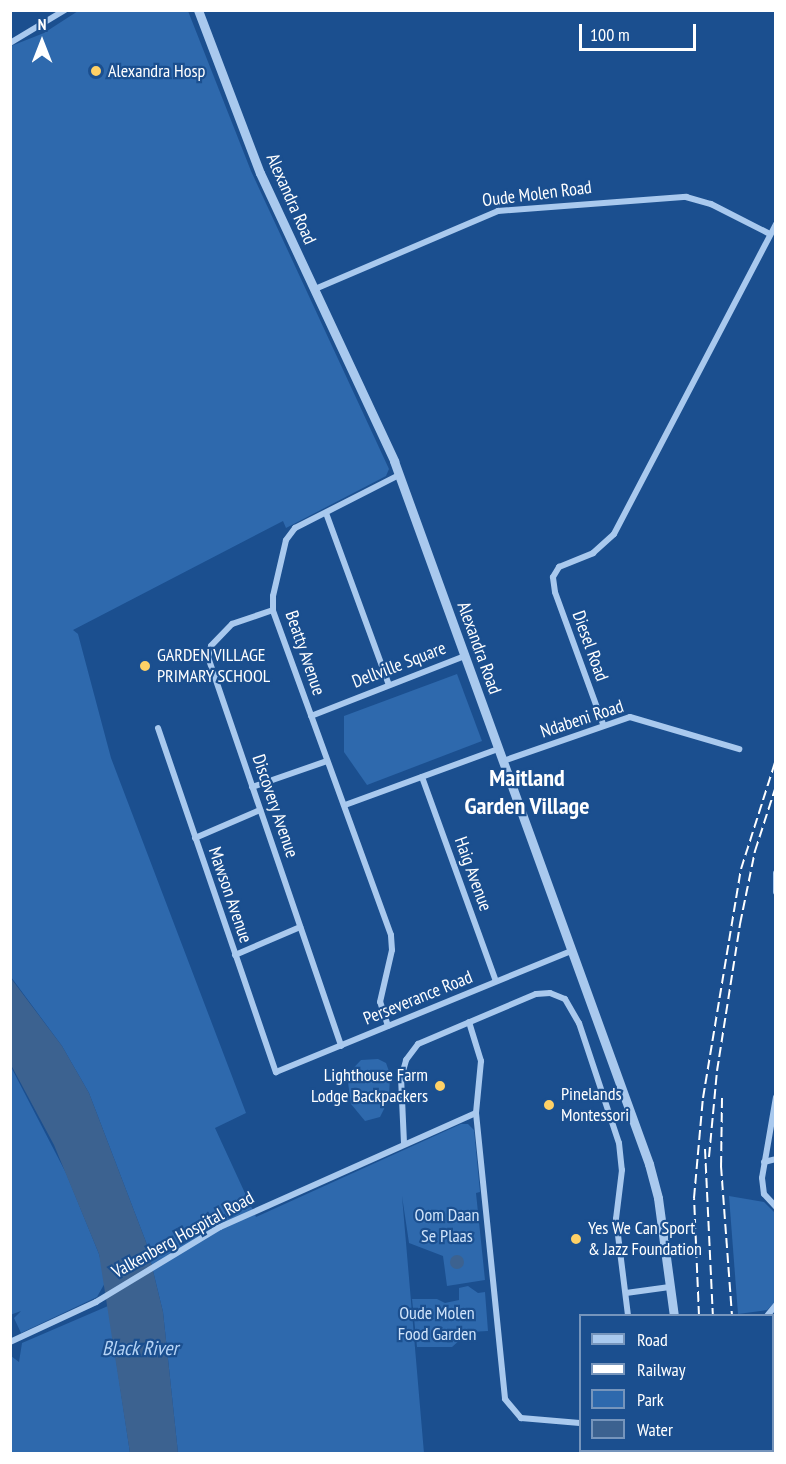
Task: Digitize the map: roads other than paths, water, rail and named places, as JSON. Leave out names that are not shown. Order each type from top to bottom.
[{"type":"street","points":[[10,43],[65,10]]},
{"type":"street","name":"Alexandra Road","points":[[198,10],[260,173],[399,475],[654,1179],[674,1314]]},
{"type":"street","name":"Oude Molen Road","points":[[315,289],[474,218],[498,211],[686,197],[711,204],[770,234]]},
{"type":"street","points":[[770,234],[776,224]]},
{"type":"street","name":"Diesel Road","points":[[603,724],[555,592],[553,576],[559,567],[593,553],[614,534],[770,234]]},
{"type":"street","name":"Beatty Avenue","points":[[388,1026],[380,1002],[392,950],[391,934],[273,610],[273,586],[290,533],[399,475]]},
{"type":"street","points":[[326,513],[389,686]]},
{"type":"street","name":"Discovery Avenue","points":[[273,610],[232,624],[208,651],[341,1046]]},
{"type":"street","name":"Dellville Square","points":[[311,716],[465,656]]},
{"type":"street","name":"Ndabeni Road","points":[[503,761],[603,724],[640,717],[739,749]]},
{"type":"street","name":"Mawson Avenue","points":[[158,728],[276,1072]]},
{"type":"street","points":[[345,805],[498,749]]},
{"type":"street","points":[[252,787],[327,761]]},
{"type":"street","name":"Haig Avenue","points":[[422,777],[496,981]]},
{"type":"street","points":[[195,837],[260,810]]},
{"type":"street","points":[[776,873],[776,892]]},
{"type":"street","points":[[235,955],[300,927]]},
{"type":"street","name":"Perseverance Road","points":[[276,1072],[571,951]]},
{"type":"street","points":[[404,1143],[401,1078],[406,1060],[424,1041],[544,993],[561,996],[574,1010],[619,1143],[622,1170],[616,1219],[628,1314]]},
{"type":"street","points":[[469,1022],[482,1062],[476,1113],[505,1399],[521,1418],[579,1423]]},
{"type":"street","points":[[776,1097],[764,1162],[764,1194],[776,1207]]},
{"type":"street","name":"Valkenberg Hospital Road","points":[[10,1342],[96,1302],[220,1227],[404,1143],[476,1113]]},
{"type":"street","points":[[764,1162],[776,1159]]},
{"type":"street","points":[[626,1293],[670,1287]]},
{"type":"water","name":"Black River","points":[[10,977],[62,1046],[89,1093],[146,1242],[163,1312],[178,1453],[130,1453],[99,1254],[54,1145],[11,1065]]},
{"type":"water","points":[[457,1255],[462,1257],[464,1262],[462,1267],[457,1269],[452,1267],[450,1262],[452,1257]]},
{"type":"railway","points":[[699,1314],[694,1198],[703,1098],[741,869],[776,759]]},
{"type":"railway","points":[[709,1157],[717,1071],[740,924],[755,851],[776,786]]},
{"type":"railway","points":[[722,1098],[721,1166],[732,1314]]},
{"type":"railway","points":[[705,1149],[713,1314]]},
{"type":"place","name":"Alexandra Hosp","points":[[96,71]]},
{"type":"place","name":"GARDEN VILLAGE PRIMARY SCHOOL","points":[[145,666]]},
{"type":"place","name":"Lighthouse Farm Lodge Backpackers","points":[[440,1086]]},
{"type":"place","name":"Pinelands Montessori","points":[[549,1105]]},
{"type":"place","name":"Yes We Can Sport & Jazz Foundation","points":[[576,1239]]},
{"type":"district","name":"Maitland Garden Village","points":[[527,792]]},
{"type":"park label","name":"Oom Daan Se Plaas","points":[[447,1226]]},
{"type":"park label","name":"Oude Molen Food Garden","points":[[437,1324]]}]
